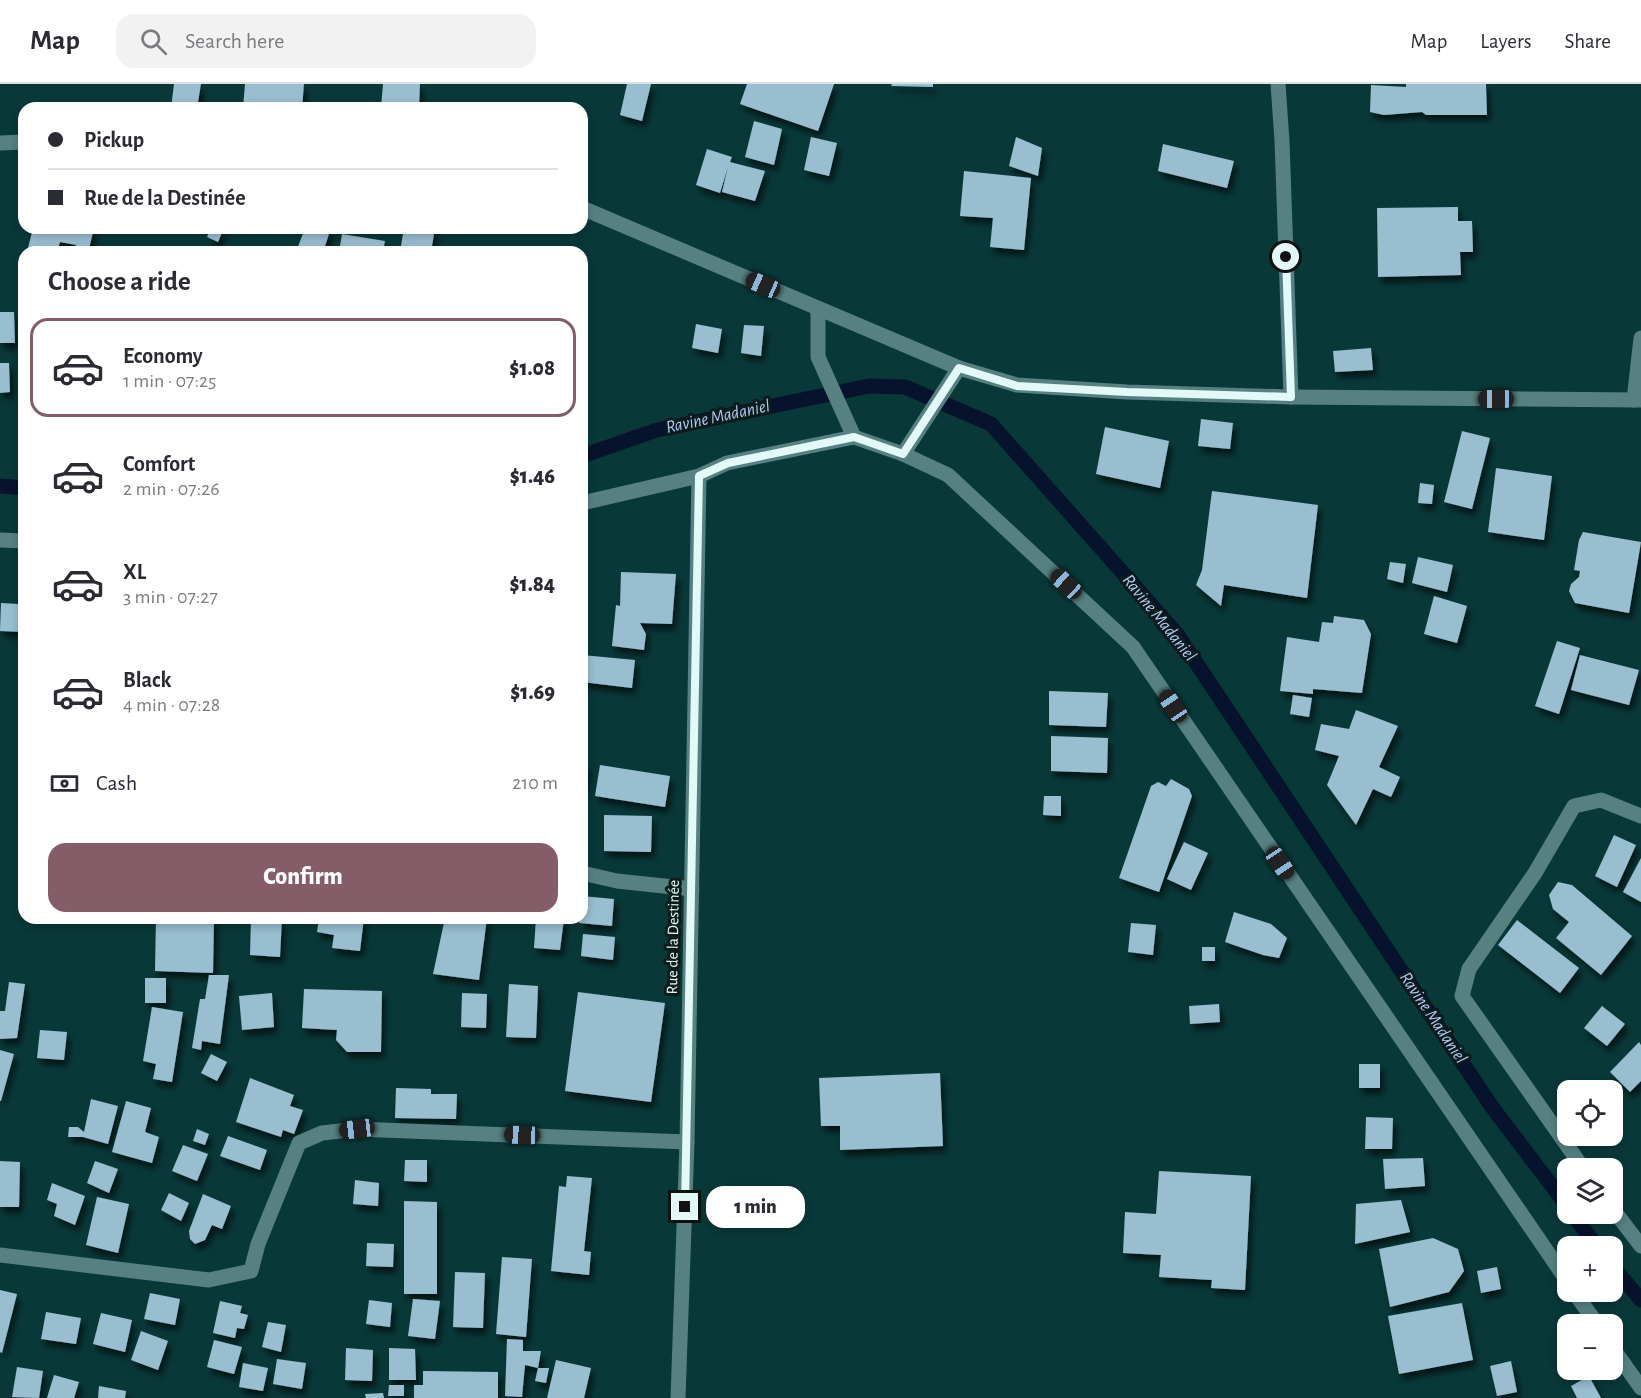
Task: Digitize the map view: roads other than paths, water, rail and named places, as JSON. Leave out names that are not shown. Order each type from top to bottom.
[{"type":"street","points":[[1278,84],[1291,397]]},
{"type":"street","points":[[0,142],[18,142]]},
{"type":"street","points":[[588,210],[959,368],[1017,386],[1291,397],[1638,400],[1641,338]]},
{"type":"street","points":[[818,309],[818,357],[854,437]]},
{"type":"street","points":[[903,454],[959,368]]},
{"type":"street","points":[[588,502],[699,476],[728,463],[854,437],[903,454],[948,475],[1133,647],[1557,1266]]},
{"type":"street","name":"Rue de la Destinée","points":[[678,1398],[687,1142],[699,476]]},
{"type":"street","points":[[0,540],[18,541]]},
{"type":"street","points":[[1576,1158],[1462,996],[1469,969],[1535,873],[1574,806],[1601,800],[1641,816]]},
{"type":"street","points":[[588,874],[617,881],[692,890]]},
{"type":"street","points":[[0,1255],[209,1280],[251,1271],[258,1244],[299,1143],[322,1133],[357,1129],[687,1142]]},
{"type":"street","points":[[1623,1222],[1641,1246]]},
{"type":"street","points":[[1623,1363],[1641,1389]]},
{"type":"waterway","name":"Ravine Madaniel","points":[[588,454],[657,430],[869,386],[905,387],[991,424],[1177,634],[1492,1107],[1557,1193]]},
{"type":"waterway","name":"Ravine Madaniel","points":[[0,486],[18,488]]},
{"type":"waterway","name":"Ravine Madaniel","points":[[1580,1224],[1589,1236]]},
{"type":"waterway","name":"Ravine Madaniel","points":[[1623,1279],[1641,1300]]}]
